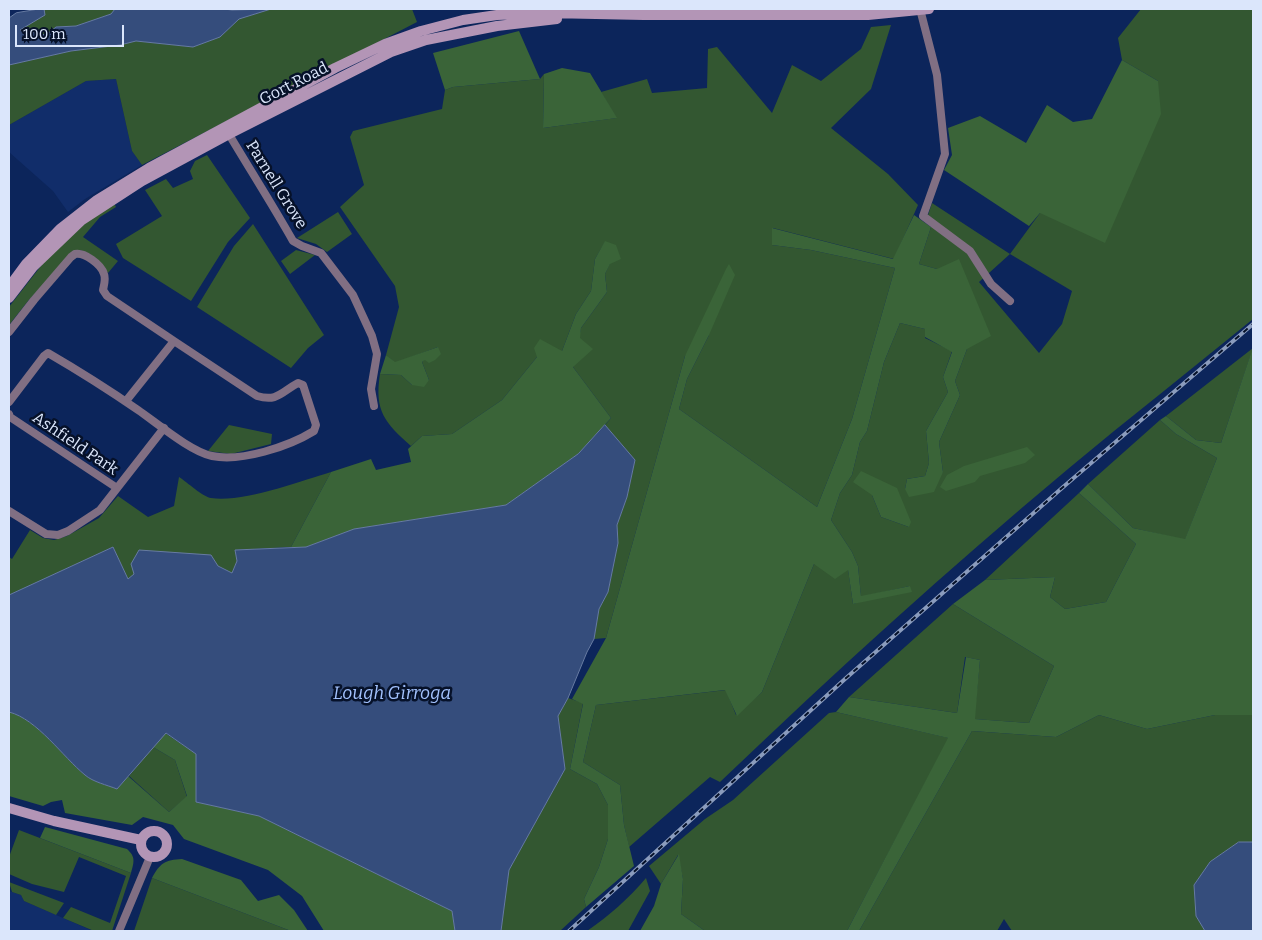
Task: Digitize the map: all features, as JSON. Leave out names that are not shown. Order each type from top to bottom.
[{"type":"main road","points":[[497,15],[515,9]]},
{"type":"main road","points":[[9,287],[26,264],[60,230],[97,200],[149,168],[226,131],[335,68],[385,44],[421,31],[463,20],[497,15],[868,16],[923,9]]},
{"type":"main road","name":"Gort Road","points":[[9,298],[33,267],[82,220],[142,181],[226,131],[391,52],[426,40],[548,14]]},
{"type":"main road","points":[[9,808],[54,821],[141,840]]},
{"type":"main road","points":[[156,832],[162,834],[166,840],[164,853],[158,857],[150,857],[142,849],[141,840],[147,833],[156,832]]},
{"type":"street","points":[[923,9],[937,75],[946,154],[923,216],[970,252],[991,284],[1010,301]]},
{"type":"street","name":"Parnell Grove","points":[[226,131],[264,189],[293,241],[321,253],[353,295],[372,336],[376,354],[371,389],[374,406]]},
{"type":"street","points":[[9,332],[71,257],[79,253],[102,268],[105,279],[103,290],[107,296],[257,396],[268,399],[275,398],[298,383],[302,385],[316,425],[314,431],[308,435],[250,456],[228,458],[210,456],[196,450],[126,402],[48,353],[9,402]]},
{"type":"street","points":[[126,402],[174,341]]},
{"type":"street","name":"Ashfield Park","points":[[9,414],[10,417],[117,488],[100,510],[84,522],[58,536],[46,534],[9,511]]},
{"type":"street","points":[[117,488],[164,428]]},
{"type":"street","points":[[119,931],[150,857]]},
{"type":"shaded area","points":[[116,79],[132,151],[142,165],[85,199],[68,212],[53,191],[9,152],[9,125],[86,81]]},
{"type":"shaded area","points":[[9,891],[21,895],[24,901],[93,931],[9,931]]},
{"type":"green space","points":[[44,9],[115,9],[111,14],[76,26],[56,27],[46,35],[19,30],[44,15]]},
{"type":"green space","points":[[271,9],[412,9],[417,22],[142,165],[132,151],[116,79],[86,81],[9,125],[9,65],[71,51],[120,45],[136,41],[193,47],[220,37],[239,19]]},
{"type":"green space","points":[[1141,9],[1253,9],[1253,319],[1091,450],[979,545],[848,662],[720,782],[710,777],[629,847],[624,825],[620,785],[583,762],[596,705],[726,690],[736,715],[762,692],[814,564],[848,569],[853,604],[910,586],[861,597],[858,566],[852,552],[831,520],[840,493],[852,475],[860,442],[867,431],[884,362],[900,323],[925,329],[925,338],[952,351],[943,377],[948,392],[926,431],[929,463],[925,476],[907,479],[905,489],[943,472],[939,442],[960,395],[955,381],[967,349],[937,269],[919,264],[931,227],[928,215],[932,203],[1010,254],[1040,213],[1158,81],[1122,60],[1118,38]],"holes":[[[1010,254],[1072,291],[1062,324],[1039,353],[979,282]],[[872,495],[909,527],[881,517]]]},
{"type":"green space","points":[[891,25],[871,89],[831,128],[888,174],[918,205],[894,259],[773,228],[772,245],[811,250],[895,268],[852,419],[817,507],[679,409],[687,379],[709,335],[685,356],[606,638],[594,639],[599,609],[608,592],[618,543],[617,525],[627,497],[635,460],[605,425],[611,418],[573,367],[581,328],[607,292],[605,274],[610,263],[605,242],[595,259],[591,291],[576,314],[562,351],[537,357],[502,400],[452,434],[422,436],[411,446],[394,430],[383,415],[379,398],[380,374],[401,375],[412,385],[429,380],[422,362],[438,347],[395,363],[386,355],[399,307],[395,286],[340,207],[364,185],[350,137],[353,131],[442,109],[445,90],[453,87],[540,79],[544,74],[543,128],[616,118],[601,92],[647,79],[652,93],[707,88],[708,49],[717,47],[772,113],[792,65],[821,81],[861,49],[871,27]]},
{"type":"green space","points":[[519,31],[540,79],[453,87],[445,90],[433,53]]},
{"type":"green space","points":[[1122,60],[1158,81],[1161,114],[1105,243],[1040,213],[1029,226],[944,170],[952,155],[948,128],[980,116],[1026,143],[1047,105],[1073,122],[1092,119]]},
{"type":"green space","points":[[562,68],[590,73],[617,118],[543,128],[544,74]]},
{"type":"green space","points":[[207,155],[250,218],[228,242],[191,301],[123,258],[116,244],[162,216],[145,190],[166,179],[173,188],[193,179],[190,171],[195,161]]},
{"type":"green space","points":[[114,203],[116,207],[100,217],[83,237],[118,261],[108,273],[90,254],[75,250],[28,301],[9,325],[9,307],[51,253],[85,222]]},
{"type":"green space","points":[[338,212],[352,234],[327,252],[316,244],[297,238]]},
{"type":"green space","points":[[914,215],[931,227],[919,264],[937,269],[959,259],[991,336],[967,349],[955,381],[960,395],[939,442],[943,472],[934,492],[909,497],[905,489],[907,479],[925,476],[929,463],[926,431],[948,392],[943,377],[952,352],[925,337],[925,329],[900,323],[884,362],[867,431],[860,442],[852,475],[840,493],[831,520],[852,552],[858,566],[861,596],[910,586],[912,592],[853,604],[848,570],[835,579],[814,564],[762,692],[737,716],[725,690],[596,705],[583,762],[620,785],[624,825],[634,866],[586,907],[584,899],[599,867],[608,839],[608,805],[597,784],[570,769],[583,704],[572,699],[606,638],[685,356],[726,269],[729,264],[735,275],[709,335],[687,379],[679,409],[817,507],[852,419],[895,268],[811,250],[772,245],[772,228],[893,259]]},
{"type":"green space","points":[[253,224],[324,335],[308,348],[291,368],[197,307],[234,246]]},
{"type":"green space","points":[[605,241],[616,245],[621,259],[610,264],[605,274],[607,292],[581,328],[580,338],[593,349],[573,367],[611,418],[578,454],[506,505],[355,529],[306,547],[291,547],[331,472],[371,459],[376,470],[411,462],[408,449],[422,436],[452,434],[502,400],[537,357],[534,348],[540,339],[562,351],[576,314],[591,291],[595,259]]},
{"type":"green space","points":[[296,250],[315,255],[290,274],[281,261]]},
{"type":"green space","points":[[438,347],[441,354],[435,360],[429,363],[425,360],[422,362],[429,380],[424,387],[412,385],[401,375],[380,374],[386,355],[395,362]]},
{"type":"green space","points":[[1253,347],[1253,715],[1215,715],[1147,729],[1099,715],[1056,737],[972,731],[859,931],[847,931],[948,738],[836,712],[849,697],[957,713],[966,657],[980,660],[975,719],[1029,723],[1054,666],[953,604],[985,580],[1055,577],[1050,597],[1065,609],[1106,602],[1136,544],[1079,493],[1088,484],[1133,528],[1185,539],[1217,458],[1176,434],[1160,420],[1166,416],[1196,440],[1221,443]]},
{"type":"green space","points":[[1253,348],[1221,443],[1196,440],[1166,416]]},
{"type":"green space","points":[[1160,420],[1176,434],[1217,458],[1185,540],[1133,528],[1088,484]]},
{"type":"green space","points":[[229,425],[272,434],[271,444],[231,454],[208,451]]},
{"type":"green space","points":[[1027,447],[1035,455],[1025,463],[980,476],[975,482],[946,491],[940,487],[947,475],[964,466]]},
{"type":"green space","points":[[861,471],[897,488],[911,522],[909,527],[881,517],[872,495],[853,482]]},
{"type":"green space","points":[[331,472],[291,547],[235,550],[237,561],[232,573],[218,566],[135,574],[128,579],[113,547],[9,595],[9,557],[12,559],[30,530],[43,538],[54,540],[67,536],[99,518],[118,496],[148,517],[174,506],[179,477],[208,497],[224,499],[271,490]]},
{"type":"green space","points":[[1079,493],[1136,544],[1106,602],[1065,609],[1050,597],[1055,577],[985,580]]},
{"type":"green space","points":[[953,604],[1054,666],[1029,723],[974,719],[980,660],[965,657],[957,713],[849,697]]},
{"type":"green space","points":[[568,698],[583,703],[570,769],[597,784],[608,805],[608,839],[599,867],[584,899],[586,907],[560,931],[501,931],[509,870],[565,769],[558,716]]},
{"type":"green space","points":[[9,712],[30,722],[40,730],[88,777],[117,789],[128,776],[169,812],[187,796],[175,760],[153,747],[165,733],[196,754],[196,802],[259,816],[452,911],[455,931],[324,931],[302,896],[268,870],[184,839],[173,825],[143,817],[132,825],[65,813],[62,800],[43,806],[9,796]]},
{"type":"green space","points":[[836,712],[949,738],[847,931],[705,931],[681,914],[683,879],[678,855],[661,884],[649,866],[705,819],[733,800],[829,713]]},
{"type":"green space","points":[[1099,715],[1147,729],[1215,715],[1253,715],[1253,842],[1239,842],[1210,862],[1194,885],[1196,916],[1205,931],[1012,931],[1004,919],[997,931],[859,931],[972,731],[1056,737]]},
{"type":"green space","points":[[153,747],[175,760],[187,797],[169,812],[129,776]]},
{"type":"green space","points":[[45,827],[127,849],[134,860],[131,873],[40,838]]},
{"type":"green space","points":[[19,830],[131,873],[112,931],[94,931],[63,918],[71,907],[110,923],[126,876],[79,857],[64,892],[32,884],[9,874],[9,857]]},
{"type":"green space","points":[[679,854],[683,879],[681,914],[705,931],[640,931],[654,906],[661,884]]},
{"type":"green space","points":[[182,859],[241,880],[258,901],[279,895],[294,910],[308,931],[291,931],[152,878],[164,863]]},
{"type":"green space","points":[[152,878],[291,931],[134,931]]},
{"type":"green space","points":[[646,878],[650,891],[628,931],[587,931],[618,906]]},
{"type":"green space","points":[[9,882],[64,903],[56,915],[24,901],[21,895],[12,892]]},
{"type":"water","points":[[44,9],[45,15],[20,30],[46,35],[56,27],[76,26],[111,14],[115,9],[271,9],[239,19],[220,37],[193,47],[136,41],[120,45],[71,51],[9,65],[9,18],[16,13]]},
{"type":"water","name":"Lough Girroga","points":[[605,425],[635,460],[627,497],[617,525],[618,543],[608,592],[599,609],[594,639],[558,716],[565,769],[509,870],[501,931],[455,931],[452,911],[259,816],[196,802],[196,754],[166,733],[117,789],[88,777],[40,730],[30,722],[9,712],[9,595],[113,547],[128,579],[134,574],[131,564],[139,550],[211,555],[218,566],[232,573],[237,561],[235,550],[306,547],[354,529],[506,505],[578,454]]},
{"type":"water","points":[[1239,842],[1253,842],[1253,931],[1205,931],[1196,916],[1194,885],[1210,862]]},
{"type":"railway","points":[[569,931],[845,679],[1062,488],[1253,324]]}]
